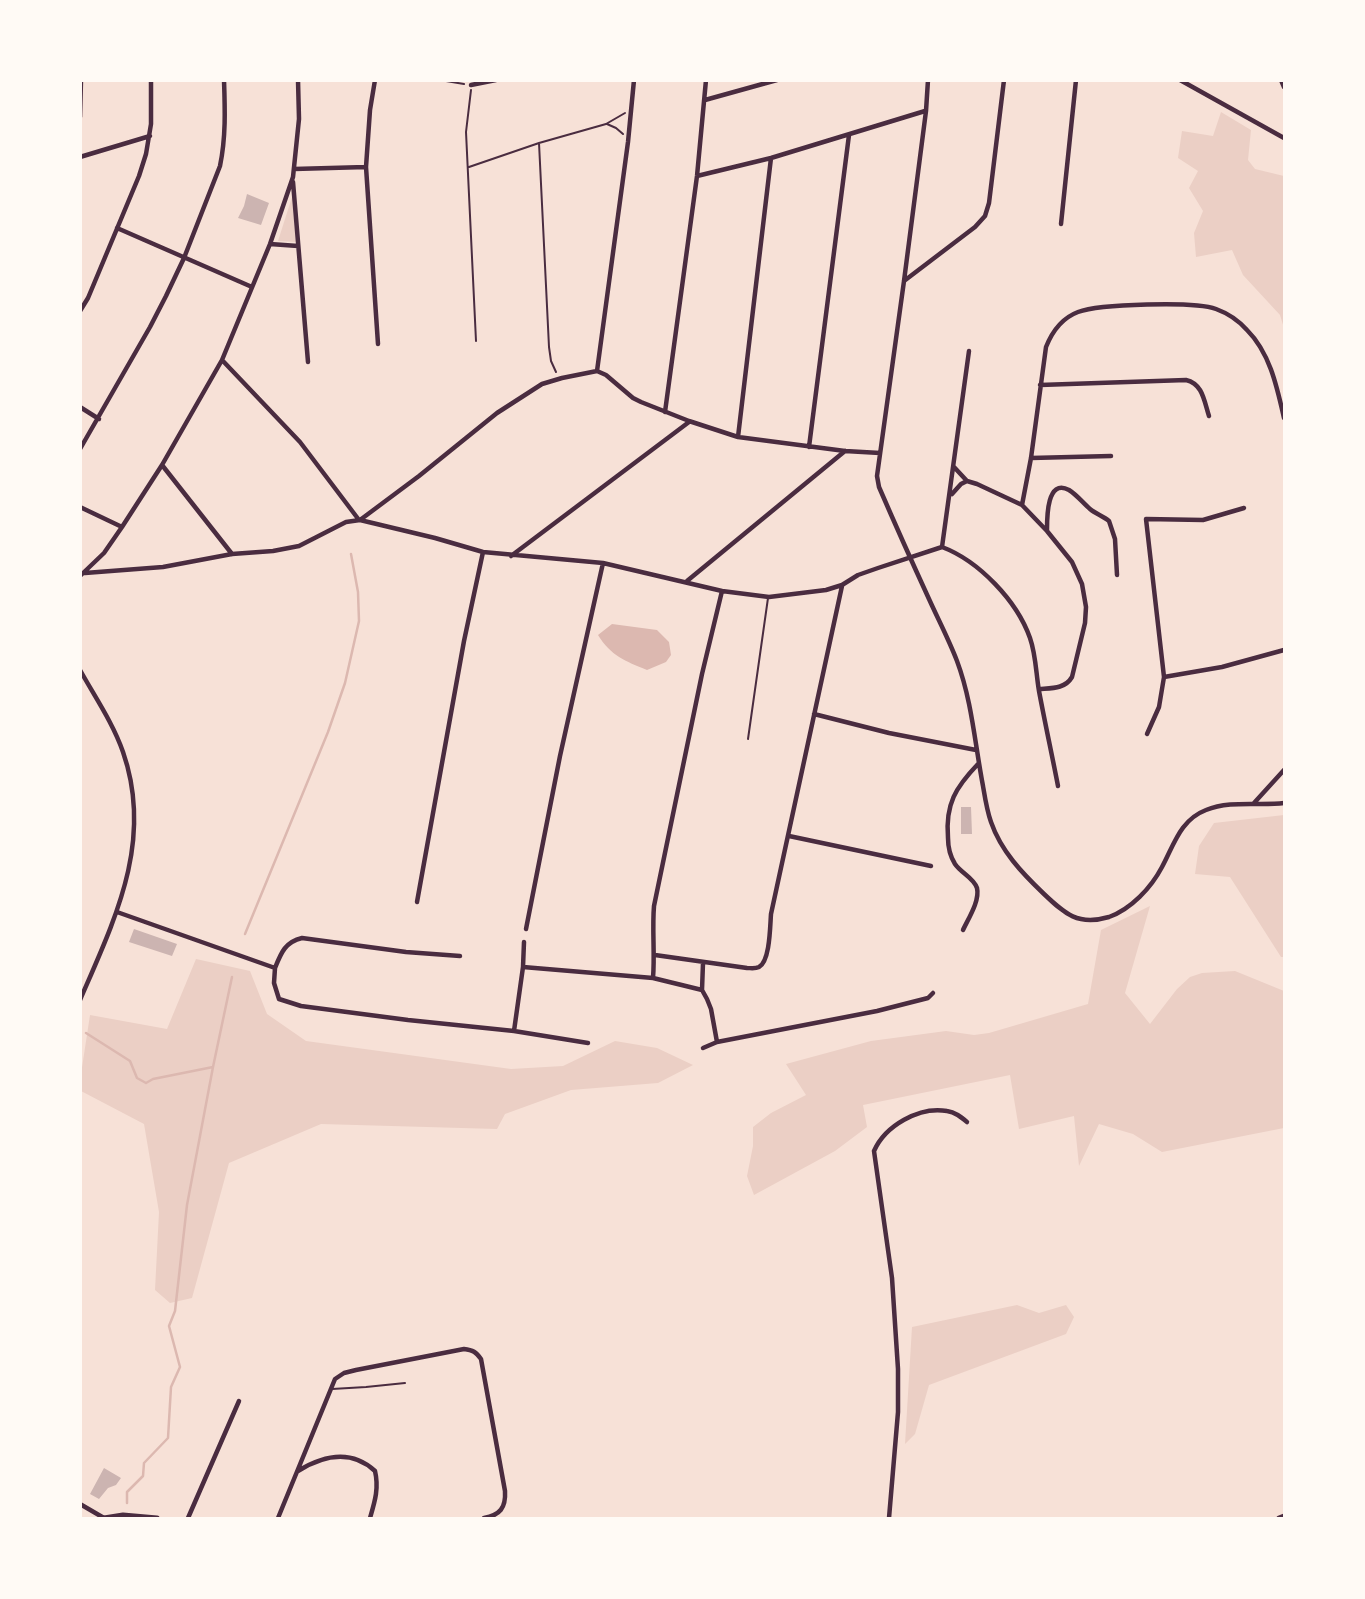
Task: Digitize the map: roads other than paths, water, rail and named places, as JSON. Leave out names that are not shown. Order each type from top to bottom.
[{"type":"main road","points":[[104,1518],[123,1515],[157,1518]]},
{"type":"main road","points":[[1279,1518],[1284,1516]]},
{"type":"street","points":[[80,80],[80,117]]},
{"type":"street","points":[[80,311],[88,298],[146,154],[152,108],[151,80]]},
{"type":"street","points":[[80,449],[150,327],[184,258],[223,152],[226,115],[224,80]]},
{"type":"street","points":[[298,80],[299,119],[293,177],[308,362]]},
{"type":"street","points":[[374,80],[366,167],[378,344]]},
{"type":"street","points":[[471,85],[496,80]]},
{"type":"street","points":[[597,371],[634,80]]},
{"type":"street","points":[[665,412],[697,176],[706,80]]},
{"type":"street","points":[[705,100],[777,80]]},
{"type":"street","points":[[928,80],[877,476],[879,487],[957,660],[991,822],[1009,857],[1057,907],[1080,920],[1094,920],[1122,911],[1148,888],[1161,870],[1182,828],[1202,811],[1254,803],[1284,803]]},
{"type":"street","points":[[904,281],[975,228],[985,216],[989,203],[1004,80]]},
{"type":"street","points":[[1061,224],[1076,80]]},
{"type":"street","points":[[1180,80],[1284,138]]},
{"type":"street","points":[[1281,80],[1284,87]]},
{"type":"street","points":[[697,176],[771,158],[926,111]]},
{"type":"street","points":[[80,157],[150,135]]},
{"type":"street","points":[[809,447],[849,135]]},
{"type":"street","points":[[738,436],[771,158]]},
{"type":"street","points":[[294,169],[366,167]]},
{"type":"street","points":[[83,575],[122,527],[162,465],[222,360],[270,244],[293,177]]},
{"type":"street","points":[[117,228],[252,287]]},
{"type":"street","points":[[270,244],[298,246]]},
{"type":"street","points":[[1022,505],[1046,347],[1051,334],[1061,323],[1078,312],[1098,307],[1198,306],[1216,309],[1232,317],[1264,351],[1284,418]]},
{"type":"street","points":[[942,547],[969,351]]},
{"type":"street","points":[[222,360],[300,442],[360,520]]},
{"type":"street","points":[[360,520],[497,412],[542,384],[597,371],[633,398],[665,412],[738,436],[809,447],[880,453]]},
{"type":"street","points":[[1040,385],[1186,380],[1198,386],[1209,416]]},
{"type":"street","points":[[80,407],[99,419]]},
{"type":"street","points":[[511,556],[690,421]]},
{"type":"street","points":[[687,581],[845,451]]},
{"type":"street","points":[[1031,458],[1111,456]]},
{"type":"street","points":[[162,465],[232,554]]},
{"type":"street","points":[[954,467],[967,481],[1022,505],[1072,562],[1082,584],[1086,607],[1085,622],[1072,677],[1062,687],[1039,689]]},
{"type":"street","points":[[950,496],[967,481]]},
{"type":"street","points":[[1046,531],[1052,492],[1057,488],[1072,491],[1090,509],[1110,521],[1115,539],[1117,576]]},
{"type":"street","points":[[80,507],[122,527]]},
{"type":"street","points":[[1147,734],[1159,707],[1164,677],[1146,519],[1203,520],[1244,508]]},
{"type":"street","points":[[83,575],[163,567],[232,554],[299,546],[346,522],[360,520],[483,552],[603,562],[722,591],[769,597],[842,585],[868,572],[942,547],[967,560],[995,584],[1015,609],[1030,638],[1058,786]]},
{"type":"street","points":[[417,902],[464,641],[483,552]]},
{"type":"street","points":[[526,929],[560,756],[603,562]]},
{"type":"street","points":[[655,955],[756,968],[764,961],[771,915],[842,585]]},
{"type":"street","points":[[653,978],[654,906],[722,591]]},
{"type":"street","points":[[1164,677],[1223,667],[1284,650]]},
{"type":"street","points":[[80,670],[122,749],[130,776],[135,824],[127,880],[117,912],[80,1000]]},
{"type":"street","points":[[814,714],[889,733],[976,750]]},
{"type":"street","points":[[963,930],[977,890],[975,884],[953,861],[949,850],[947,815],[958,788],[978,763]]},
{"type":"street","points":[[1254,803],[1284,770]]},
{"type":"street","points":[[789,836],[931,866]]},
{"type":"street","points":[[117,912],[275,968]]},
{"type":"street","points":[[460,956],[406,952],[302,938],[293,940],[281,952],[275,968],[275,991],[279,999],[301,1006],[514,1031],[588,1043]]},
{"type":"street","points":[[514,1031],[524,942]]},
{"type":"street","points":[[703,963],[702,990],[711,1009],[717,1042]]},
{"type":"street","points":[[523,967],[653,978],[702,990]]},
{"type":"street","points":[[703,1048],[717,1042],[928,999],[933,993]]},
{"type":"street","points":[[889,1518],[898,1412],[898,1369],[891,1266],[874,1151],[894,1127],[903,1120],[922,1113],[953,1112],[967,1122]]},
{"type":"street","points":[[278,1518],[335,1379],[344,1373],[470,1349],[481,1359],[506,1501],[499,1513],[484,1518]]},
{"type":"street","points":[[188,1518],[239,1401]]},
{"type":"street","points":[[297,1472],[309,1464],[335,1457],[359,1459],[369,1465],[376,1471],[378,1486],[370,1518]]},
{"type":"street","points":[[80,1504],[104,1518]]},
{"type":"lane","points":[[748,739],[769,597]]},
{"type":"lane","points":[[331,1389],[405,1383]]},
{"type":"waterway","points":[[245,934],[328,732],[345,683],[359,621],[358,592],[351,554]]},
{"type":"waterway","points":[[127,1503],[127,1492],[143,1476],[144,1463],[168,1438],[171,1387],[180,1367],[169,1326],[175,1311],[187,1205],[232,977]]},
{"type":"waterway","points":[[86,1033],[130,1061],[137,1078],[146,1083],[153,1079],[213,1067]]}]
